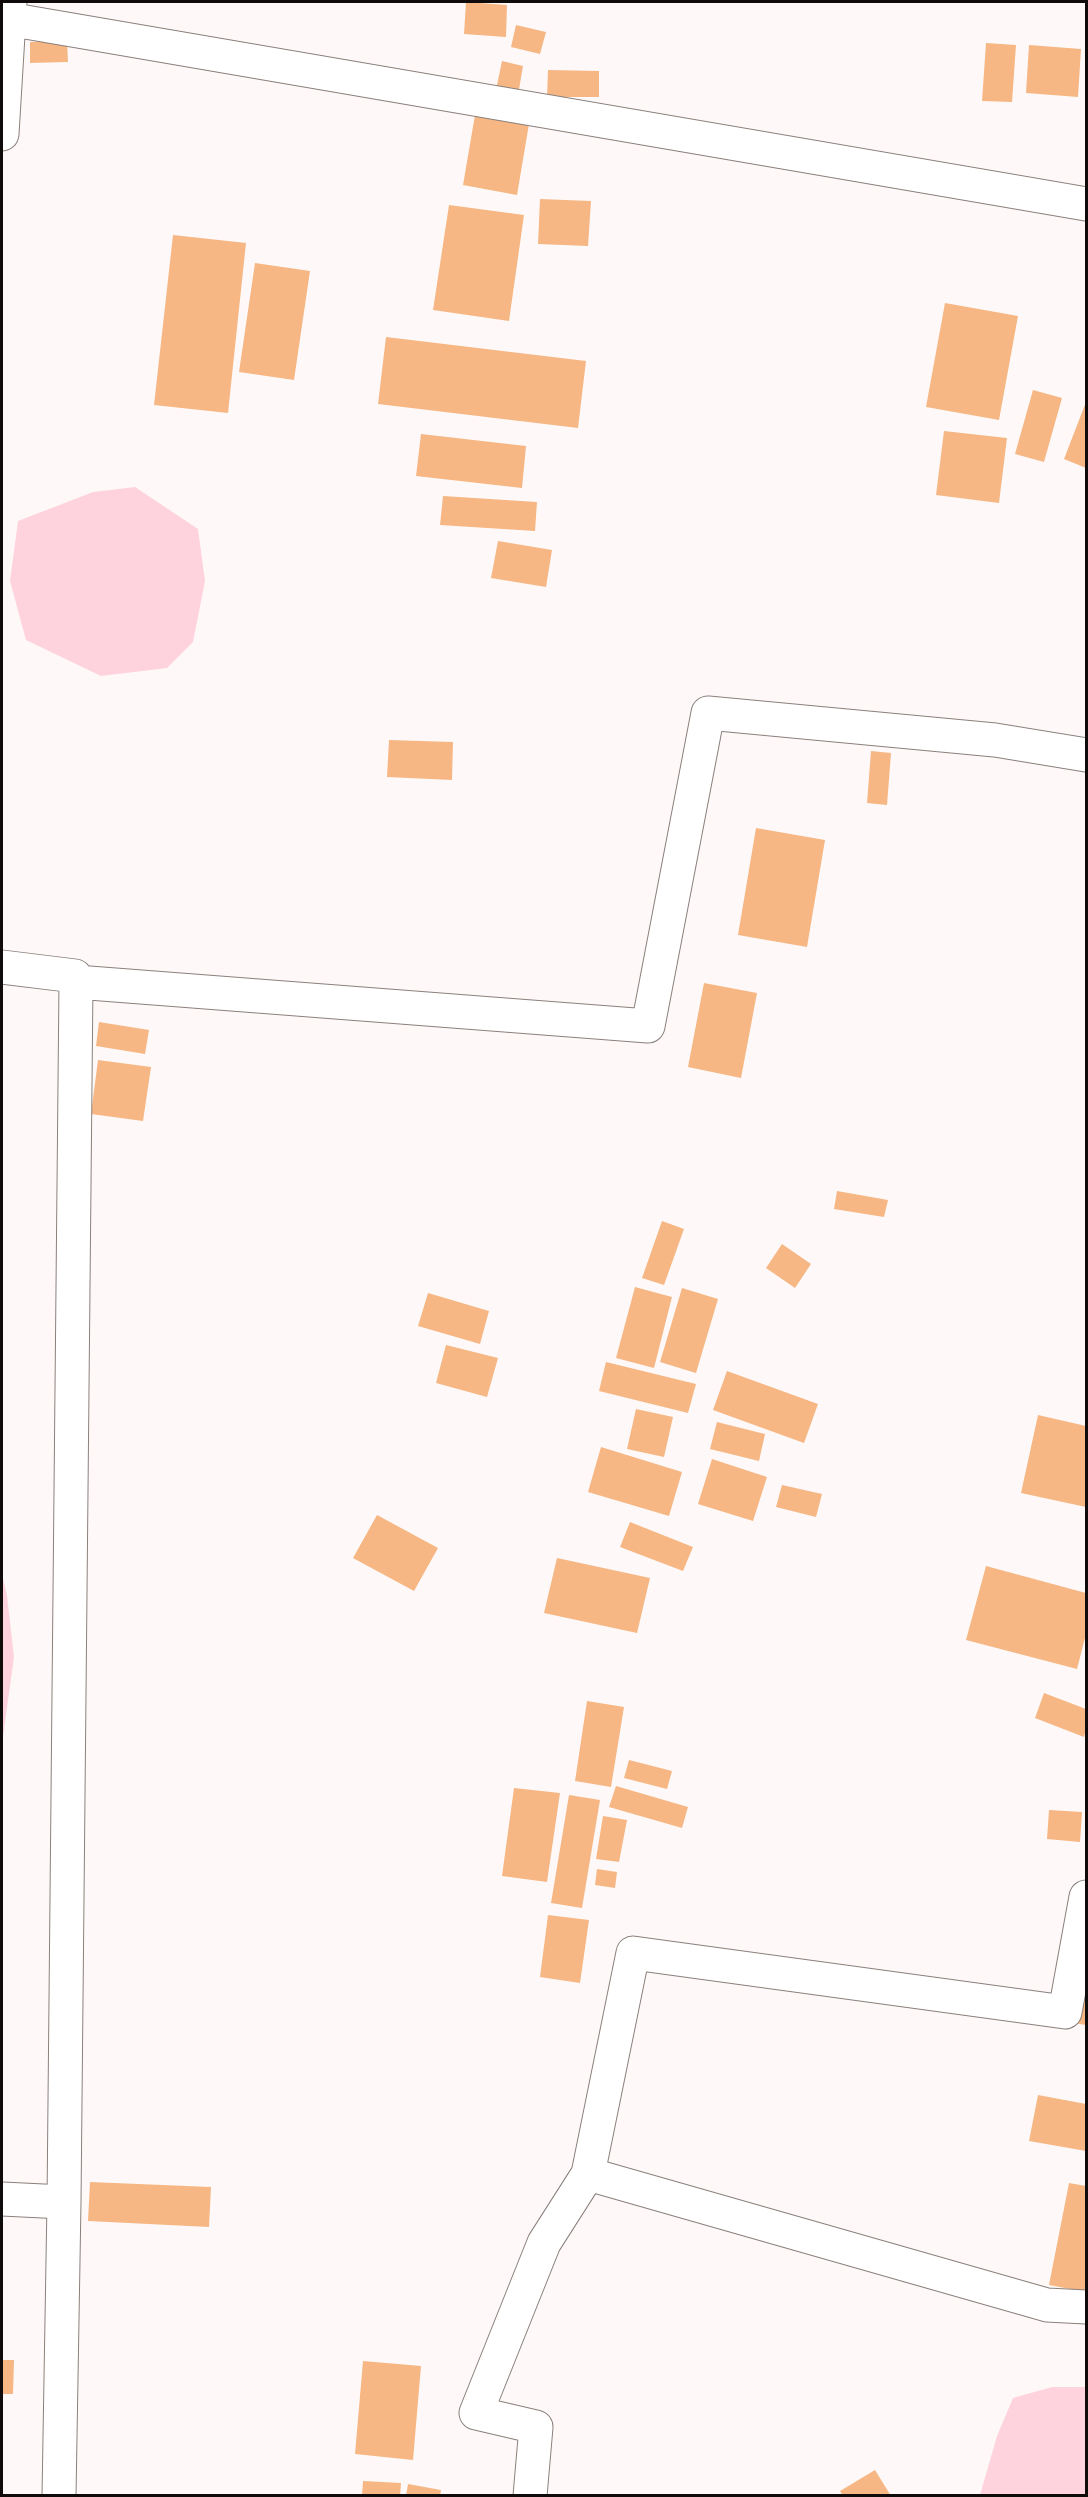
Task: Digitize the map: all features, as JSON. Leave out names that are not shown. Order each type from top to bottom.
[{"type":"street","points":[[2,134],[9,10],[1086,204]]},
{"type":"street","points":[[76,982],[648,1026],[708,713],[995,740],[1086,754]]},
{"type":"street","points":[[2,967],[75,976],[76,982],[59,2496]]},
{"type":"street","points":[[530,2496],[536,2427],[476,2413],[544,2243],[588,2174],[633,1953],[1065,2012],[1086,1897]]},
{"type":"street","points":[[588,2174],[1047,2305],[1086,2307]]},
{"type":"street","points":[[2,2199],[64,2202]]},
{"type":"shaded area","points":[[135,487],[198,529],[205,581],[193,642],[167,668],[101,676],[26,640],[10,581],[18,521],[93,492]]},
{"type":"shaded area","points":[[2,1574],[7,1595],[14,1657],[2,1744]]},
{"type":"shaded area","points":[[1052,2387],[1086,2387],[1086,2495],[980,2495],[997,2436],[1013,2398]]},
{"type":"building","points":[[466,2],[507,5],[506,37],[464,34]]},
{"type":"building","points":[[516,25],[546,32],[540,54],[511,47]]},
{"type":"building","points":[[67,41],[68,62],[30,63],[30,42]]},
{"type":"building","points":[[986,43],[1016,45],[1012,102],[982,101]]},
{"type":"building","points":[[1029,45],[1081,49],[1078,97],[1026,93]]},
{"type":"building","points":[[502,61],[523,66],[518,95],[496,90]]},
{"type":"building","points":[[548,70],[599,71],[599,97],[547,97]]},
{"type":"building","points":[[475,115],[529,124],[517,195],[463,185]]},
{"type":"building","points":[[540,199],[591,201],[588,246],[538,244]]},
{"type":"building","points":[[449,205],[524,215],[509,321],[433,310]]},
{"type":"building","points":[[173,235],[246,243],[228,413],[154,405]]},
{"type":"building","points":[[255,263],[310,271],[294,380],[239,372]]},
{"type":"building","points":[[945,303],[1018,316],[999,420],[926,407]]},
{"type":"building","points":[[386,337],[586,361],[578,428],[378,404]]},
{"type":"building","points":[[1033,390],[1062,398],[1044,462],[1015,454]]},
{"type":"building","points":[[1086,402],[1086,468],[1064,459]]},
{"type":"building","points":[[944,431],[1007,438],[999,503],[936,495]]},
{"type":"building","points":[[421,434],[526,446],[522,488],[416,476]]},
{"type":"building","points":[[443,496],[537,502],[535,531],[440,525]]},
{"type":"building","points":[[498,541],[552,550],[546,587],[491,578]]},
{"type":"building","points":[[389,740],[453,742],[452,780],[387,777]]},
{"type":"building","points":[[871,751],[891,753],[887,805],[867,803]]},
{"type":"building","points":[[756,828],[825,840],[807,947],[738,935]]},
{"type":"building","points":[[704,983],[757,993],[741,1078],[688,1067]]},
{"type":"building","points":[[99,1022],[149,1030],[145,1054],[96,1046]]},
{"type":"building","points":[[98,1060],[151,1067],[143,1121],[91,1114]]},
{"type":"building","points":[[837,1191],[888,1200],[884,1217],[834,1209]]},
{"type":"building","points":[[662,1221],[684,1229],[664,1285],[642,1278]]},
{"type":"building","points":[[782,1244],[811,1264],[795,1288],[766,1268]]},
{"type":"building","points":[[635,1287],[672,1297],[654,1368],[616,1358]]},
{"type":"building","points":[[682,1288],[718,1299],[696,1373],[660,1362]]},
{"type":"building","points":[[428,1293],[489,1311],[480,1344],[418,1326]]},
{"type":"building","points":[[446,1345],[498,1358],[487,1397],[436,1383]]},
{"type":"building","points":[[606,1362],[696,1384],[688,1413],[599,1391]]},
{"type":"building","points":[[727,1371],[818,1404],[804,1443],[713,1410]]},
{"type":"building","points":[[636,1409],[673,1417],[664,1457],[627,1449]]},
{"type":"building","points":[[1038,1415],[1086,1426],[1086,1507],[1021,1493]]},
{"type":"building","points":[[717,1422],[765,1434],[759,1461],[710,1449]]},
{"type":"building","points":[[601,1447],[682,1472],[669,1516],[588,1492]]},
{"type":"building","points":[[712,1459],[767,1477],[753,1521],[698,1504]]},
{"type":"building","points":[[782,1485],[822,1494],[816,1517],[776,1507]]},
{"type":"building","points":[[377,1515],[438,1548],[414,1591],[353,1558]]},
{"type":"building","points":[[630,1522],[693,1547],[683,1571],[620,1547]]},
{"type":"building","points":[[557,1558],[650,1578],[637,1633],[544,1613]]},
{"type":"building","points":[[986,1566],[1086,1593],[1086,1634],[1077,1669],[966,1640]]},
{"type":"building","points":[[1044,1693],[1086,1709],[1084,1737],[1035,1718]]},
{"type":"building","points":[[587,1701],[624,1707],[611,1787],[575,1781]]},
{"type":"building","points":[[629,1760],[672,1771],[667,1789],[624,1778]]},
{"type":"building","points":[[616,1786],[688,1807],[682,1828],[609,1807]]},
{"type":"building","points":[[514,1788],[560,1793],[547,1882],[502,1876]]},
{"type":"building","points":[[569,1795],[600,1800],[582,1908],[551,1903]]},
{"type":"building","points":[[1049,1810],[1082,1812],[1080,1842],[1047,1839]]},
{"type":"building","points":[[603,1816],[627,1820],[619,1862],[596,1859]]},
{"type":"building","points":[[597,1869],[617,1872],[615,1888],[595,1885]]},
{"type":"building","points":[[548,1915],[589,1920],[580,1983],[540,1977]]},
{"type":"building","points":[[1078,1995],[1086,1996],[1086,2025],[1073,2023]]},
{"type":"building","points":[[1038,2095],[1086,2104],[1086,2151],[1029,2141]]},
{"type":"building","points":[[90,2182],[211,2187],[209,2227],[88,2221]]},
{"type":"building","points":[[1069,2183],[1086,2186],[1086,2292],[1049,2285]]},
{"type":"building","points":[[2,2360],[14,2360],[13,2394],[2,2394]]},
{"type":"building","points":[[363,2361],[421,2366],[413,2460],[355,2454]]},
{"type":"building","points":[[875,2470],[891,2496],[843,2496],[840,2491]]},
{"type":"building","points":[[363,2481],[401,2483],[400,2496],[362,2496]]},
{"type":"building","points":[[408,2484],[441,2490],[440,2496],[406,2496]]}]
